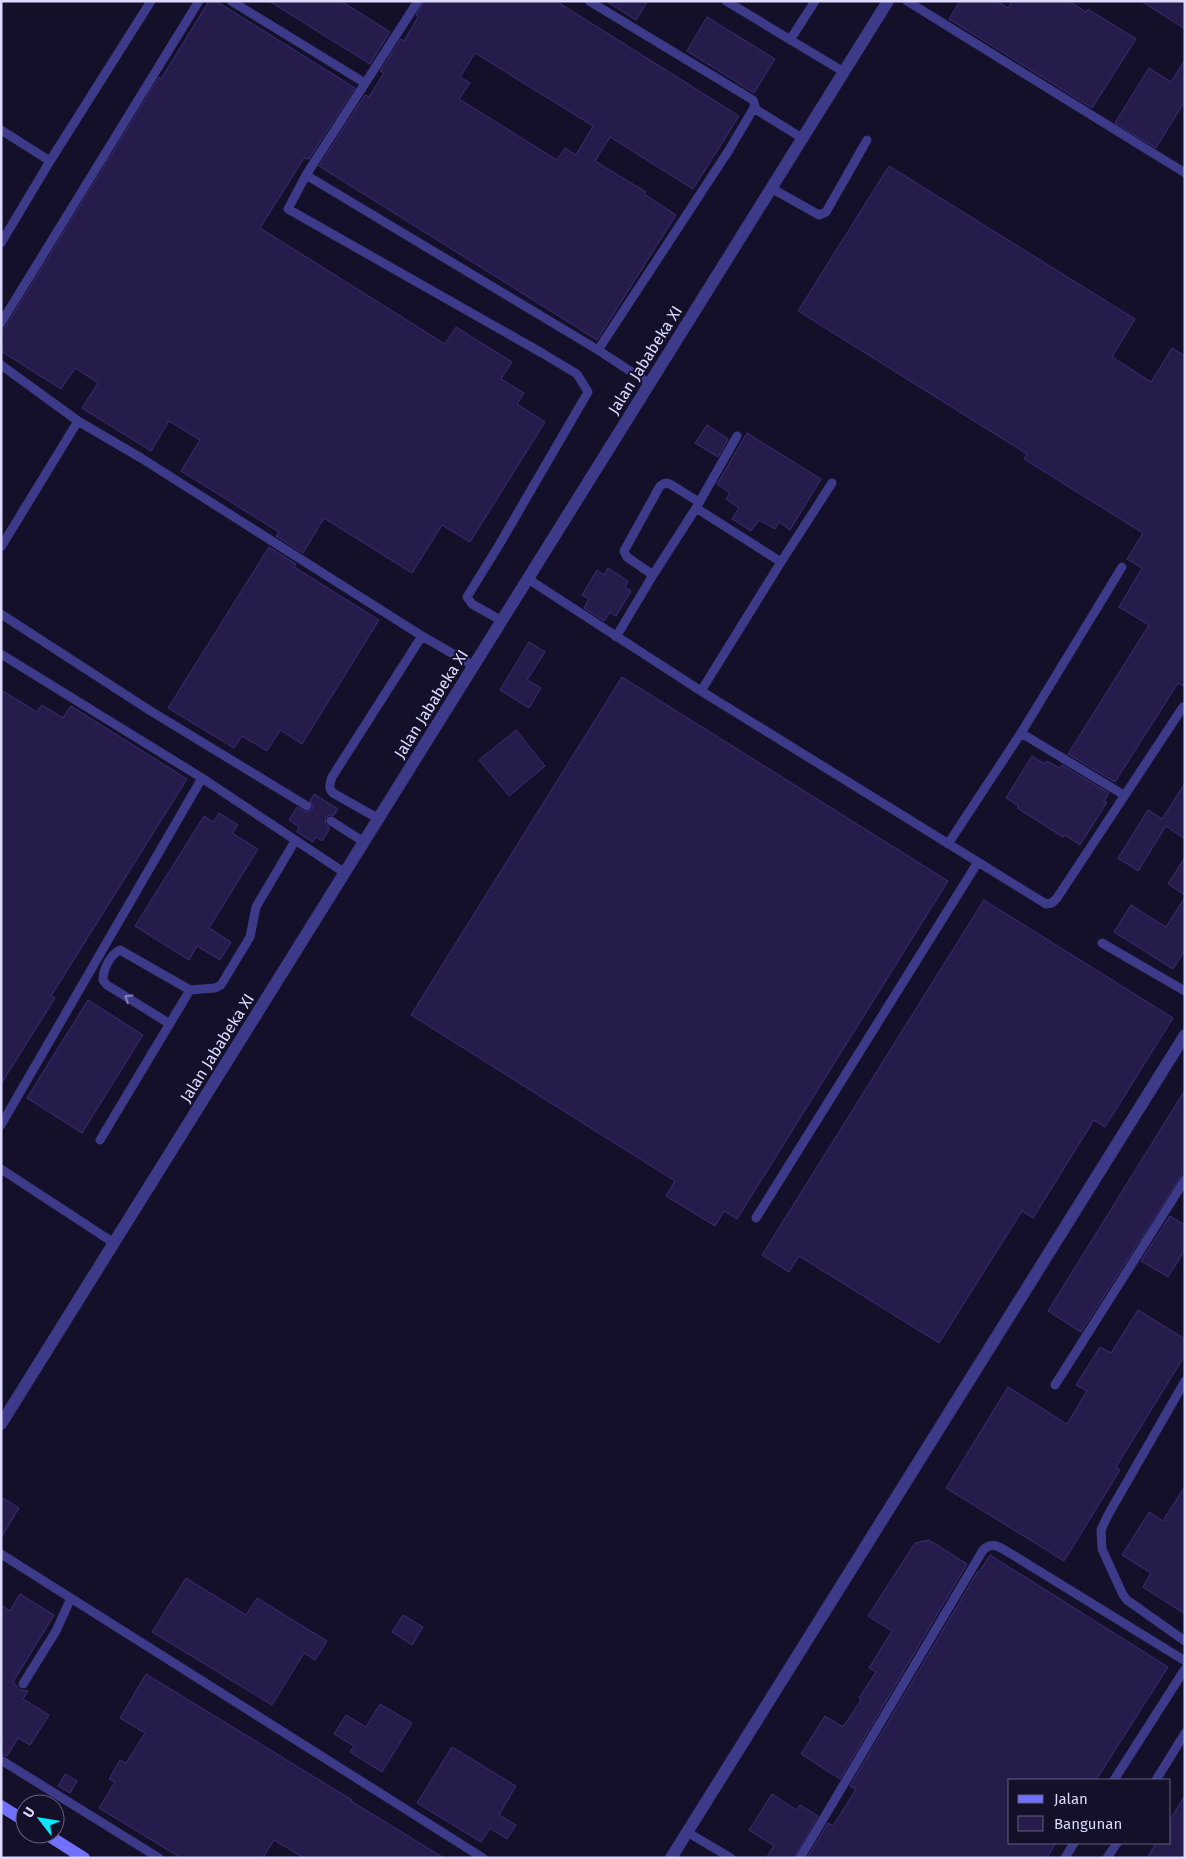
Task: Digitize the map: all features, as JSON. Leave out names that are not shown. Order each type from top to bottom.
[{"type":"street","name":"Jalan Jababeka XI","points":[[1,1424],[888,1]]},
{"type":"street","points":[[671,1858],[1185,1035]]},
{"type":"street","points":[[1,1806],[15,1815]]},
{"type":"street","points":[[62,1844],[84,1858]]},
{"type":"lane","points":[[1,243],[50,161],[151,1]]},
{"type":"lane","points":[[1,323],[199,1]]},
{"type":"lane","points":[[231,1],[365,83]]},
{"type":"lane","points":[[418,1],[306,175],[288,207],[290,212],[577,374],[588,392],[467,597],[472,604],[502,621]]},
{"type":"lane","points":[[589,1],[753,100],[755,103],[755,110],[598,350]]},
{"type":"lane","points":[[726,1],[844,72]]},
{"type":"lane","points":[[790,40],[815,1]]},
{"type":"lane","points":[[907,1],[1185,173]]},
{"type":"lane","points":[[755,110],[802,138]]},
{"type":"lane","points":[[1,130],[50,161]]},
{"type":"lane","points":[[772,188],[819,215],[826,212],[867,140]]},
{"type":"lane","points":[[306,175],[598,350],[650,384]]},
{"type":"lane","points":[[1,365],[78,421],[157,468],[422,636],[474,666]]},
{"type":"lane","points":[[1,547],[78,421]]},
{"type":"lane","points":[[616,637],[737,436]]},
{"type":"lane","points":[[701,691],[832,483]]},
{"type":"lane","points":[[653,575],[627,557],[624,551],[660,486],[670,484],[697,505],[781,562]]},
{"type":"lane","points":[[948,844],[1021,733],[1122,567]]},
{"type":"lane","points":[[528,579],[701,691],[1046,904],[1052,904],[1057,898],[1183,707]]},
{"type":"lane","points":[[1,614],[149,710],[307,806]]},
{"type":"lane","points":[[378,819],[333,793],[329,786],[332,777],[422,636]]},
{"type":"lane","points":[[1,654],[202,778],[345,873]]},
{"type":"lane","points":[[1021,733],[1124,795]]},
{"type":"lane","points":[[1,1125],[202,778]]},
{"type":"lane","points":[[330,821],[364,842]]},
{"type":"lane","points":[[170,1024],[107,985],[103,980],[103,973],[110,959],[120,950],[190,990],[215,988],[220,985],[250,937],[256,907],[295,841]]},
{"type":"lane","points":[[756,1218],[978,862]]},
{"type":"lane","points":[[1102,943],[1185,991]]},
{"type":"lane","points":[[100,1140],[190,990]]},
{"type":"lane","points":[[1,1169],[114,1242]]},
{"type":"lane","points":[[1055,1385],[1185,1180]]},
{"type":"lane","points":[[1185,1381],[1108,1515],[1102,1530],[1101,1540],[1107,1563],[1127,1600],[1185,1641]]},
{"type":"lane","points":[[800,1858],[978,1558],[988,1545],[995,1545],[1013,1555],[1185,1661]]},
{"type":"lane","points":[[1,1554],[484,1858]]},
{"type":"lane","points":[[24,1684],[56,1631],[72,1598]]},
{"type":"lane","points":[[1115,1779],[1185,1669]]},
{"type":"lane","points":[[1157,1779],[1185,1734]]},
{"type":"lane","points":[[1,1760],[159,1858]]},
{"type":"lane","points":[[687,1832],[731,1858]]},
{"type":"lane","points":[[1065,1858],[1073,1844]]},
{"type":"lane","points":[[1108,1858],[1116,1844]]},
{"type":"building","points":[[209,1],[216,1],[355,88],[309,159],[304,158],[260,228],[445,344],[456,327],[512,362],[501,379],[524,393],[517,404],[545,422],[470,542],[442,525],[412,573],[324,518],[303,553],[276,536],[279,532],[181,471],[200,440],[169,421],[151,451],[82,408],[98,383],[75,368],[61,389],[1,351],[1,330],[6,326],[159,77],[161,79]]},
{"type":"building","points":[[269,1],[341,1],[390,32],[370,64]]},
{"type":"building","points":[[424,1],[556,1],[739,116],[693,189],[610,137],[595,161],[646,192],[644,194],[676,215],[597,340],[319,166],[365,95],[369,97],[384,73],[380,71],[401,39],[404,41],[418,17],[416,15]],"holes":[[[475,53],[593,126],[576,155],[565,148],[557,160],[459,99],[470,83],[460,77]]]},
{"type":"building","points":[[606,1],[648,1],[636,20]]},
{"type":"building","points":[[960,1],[997,1],[1008,8],[1013,1],[1069,1],[1086,12],[1088,9],[1136,39],[1092,108],[949,19]]},
{"type":"building","points":[[1141,1],[1185,1],[1185,29]]},
{"type":"building","points":[[707,17],[775,59],[754,93],[687,51]]},
{"type":"building","points":[[1185,60],[1185,101],[1156,148],[1115,123],[1149,68],[1171,82]]},
{"type":"building","points":[[889,166],[1135,319],[1112,357],[1151,382],[1172,348],[1185,356],[1185,687],[1178,683],[1115,782],[1068,754],[1149,625],[1119,607],[1142,568],[1127,559],[1143,533],[1024,459],[1027,454],[798,311]]},
{"type":"building","points":[[707,425],[728,439],[718,457],[695,443]]},
{"type":"building","points":[[747,433],[821,479],[790,530],[779,522],[775,529],[759,520],[751,531],[732,519],[739,508],[726,499],[730,493],[717,484]]},
{"type":"building","points":[[269,547],[296,564],[294,567],[379,620],[302,744],[280,730],[267,751],[242,736],[234,748],[168,708]]},
{"type":"building","points":[[608,568],[628,581],[625,587],[631,591],[616,616],[610,612],[604,621],[584,608],[589,599],[582,595],[597,570],[604,575]]},
{"type":"building","points":[[529,642],[545,652],[527,680],[541,688],[529,708],[500,690]]},
{"type":"building","points":[[622,677],[948,881],[737,1219],[724,1211],[715,1226],[666,1196],[675,1181],[411,1015]]},
{"type":"building","points":[[1,690],[37,712],[42,705],[63,718],[71,706],[187,779],[51,996],[55,998],[1,1084]]},
{"type":"building","points":[[516,730],[545,766],[509,796],[479,760]]},
{"type":"building","points":[[1032,756],[1045,764],[1047,761],[1060,768],[1062,765],[1109,793],[1104,801],[1107,802],[1080,845],[1065,835],[1063,837],[1017,808],[1019,806],[1006,798]]},
{"type":"building","points":[[1185,783],[1185,839],[1166,826],[1138,871],[1118,858],[1148,810],[1162,819]]},
{"type":"building","points":[[314,794],[338,809],[334,815],[329,815],[326,818],[325,823],[330,828],[322,841],[316,837],[313,842],[297,832],[299,827],[289,820],[297,807],[306,812],[312,810],[313,806],[310,801]]},
{"type":"building","points":[[219,813],[238,825],[232,833],[258,849],[209,928],[231,942],[220,960],[197,946],[189,960],[135,926],[204,816],[213,822]]},
{"type":"building","points":[[1185,857],[1185,895],[1168,884]]},
{"type":"building","points":[[1185,897],[1185,950],[1173,969],[1114,932],[1131,905],[1166,927]]},
{"type":"building","points":[[984,900],[1173,1018],[1105,1127],[1094,1120],[1033,1218],[1022,1211],[939,1343],[799,1256],[789,1272],[762,1255]]},
{"type":"building","points":[[88,1000],[143,1035],[82,1133],[27,1098]]},
{"type":"building","points":[[1185,1090],[1185,1170],[1081,1332],[1048,1311]]},
{"type":"building","points":[[1170,1216],[1185,1225],[1185,1250],[1168,1277],[1141,1261]]},
{"type":"building","points":[[1138,1310],[1185,1339],[1185,1355],[1116,1467],[1120,1470],[1064,1561],[946,1488],[1008,1387],[1067,1424],[1087,1391],[1076,1385],[1100,1347],[1111,1353]]},
{"type":"building","points":[[1185,1486],[1185,1614],[1143,1587],[1151,1573],[1122,1555],[1149,1512],[1163,1521]]},
{"type":"building","points":[[1,1497],[19,1508],[1,1538]]},
{"type":"building","points":[[929,1540],[967,1564],[840,1779],[801,1754],[825,1716],[843,1727],[861,1700],[859,1698],[876,1672],[869,1668],[892,1631],[868,1616],[915,1543]]},
{"type":"building","points":[[990,1555],[1168,1667],[1097,1779],[1008,1779],[1008,1844],[1055,1844],[1047,1858],[807,1858],[828,1823],[833,1826],[856,1789],[850,1786]]},
{"type":"building","points":[[186,1578],[246,1615],[257,1598],[327,1641],[315,1660],[304,1653],[272,1705],[152,1632]]},
{"type":"building","points":[[20,1594],[54,1615],[13,1682],[20,1690],[28,1691],[23,1699],[49,1715],[30,1745],[18,1738],[7,1756],[1,1754],[1,1605],[10,1611]]},
{"type":"building","points":[[403,1615],[423,1627],[412,1645],[392,1632]]},
{"type":"building","points":[[146,1674],[444,1858],[304,1858],[274,1840],[263,1858],[181,1858],[99,1808],[115,1782],[109,1779],[120,1760],[126,1763],[145,1733],[120,1718]]},
{"type":"building","points":[[380,1704],[412,1723],[382,1772],[350,1752],[354,1746],[334,1734],[346,1715],[366,1727]]},
{"type":"building","points":[[452,1747],[516,1786],[499,1815],[516,1825],[507,1839],[490,1828],[481,1842],[417,1803]]},
{"type":"building","points":[[65,1774],[77,1781],[70,1793],[58,1786]]},
{"type":"building","points":[[772,1794],[796,1810],[800,1805],[818,1816],[794,1858],[766,1858],[774,1846],[749,1830]]},
{"type":"building","points":[[1185,1795],[1185,1858],[1147,1858],[1155,1844],[1171,1844],[1171,1818]]}]
